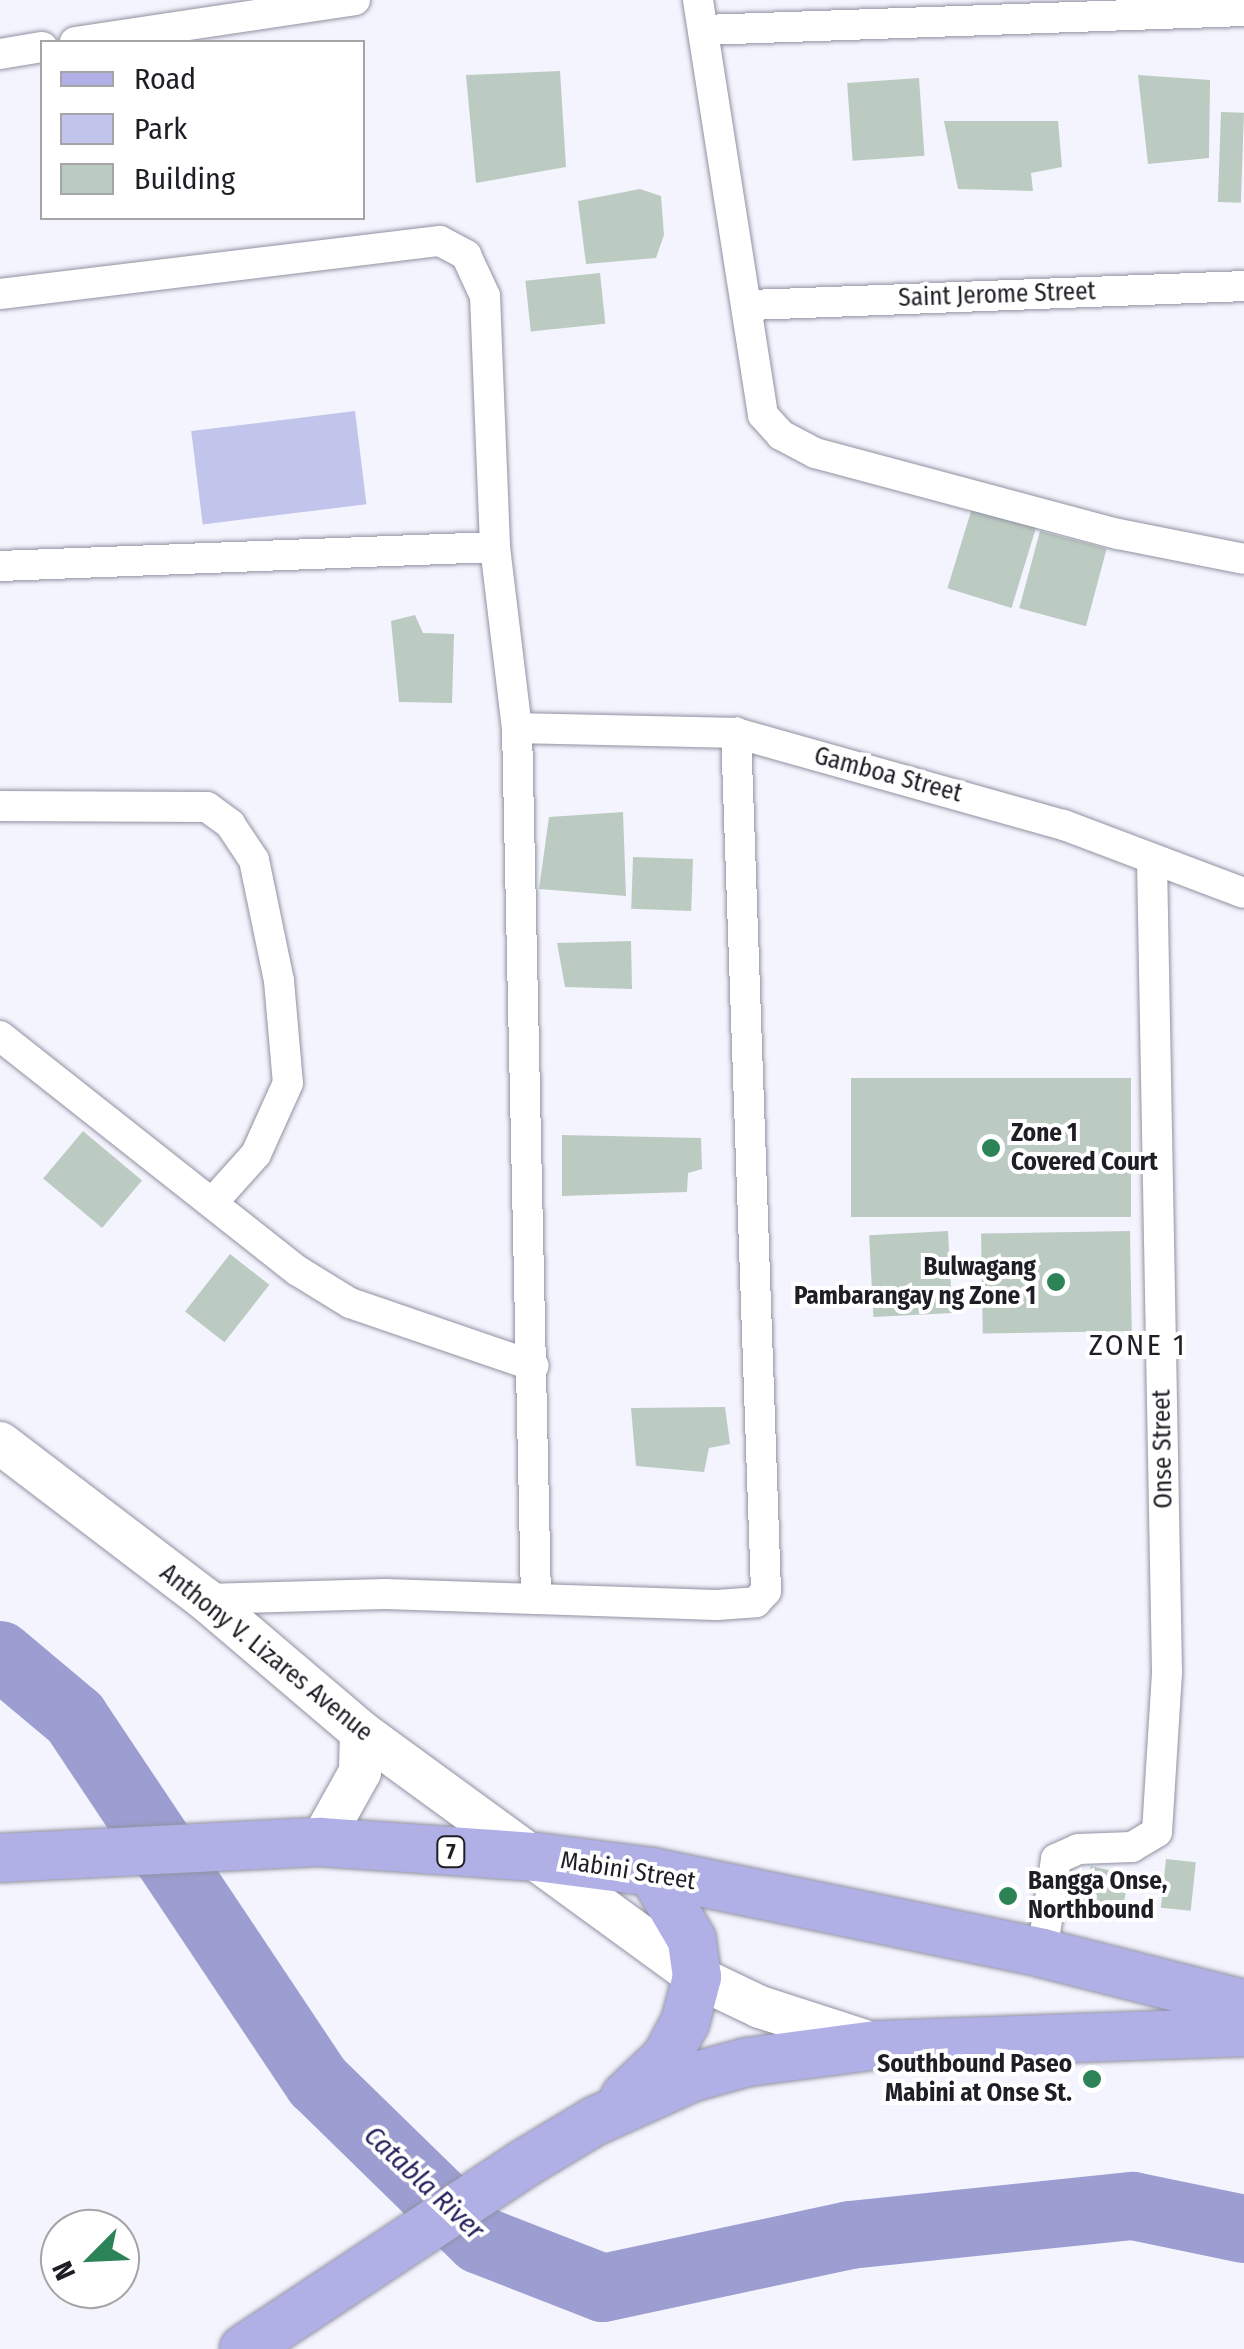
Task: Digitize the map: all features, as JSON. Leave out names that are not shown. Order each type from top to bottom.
[{"type":"main road","name":"Anthony V. Lizares Avenue","points":[[0,1444],[205,1599],[361,1732],[698,1976],[760,2006],[878,2044]]},
{"type":"main road","points":[[322,1842],[360,1772],[361,1732]]},
{"type":"main road","name":"Mabini Street","points":[[0,1858],[322,1842],[536,1857],[652,1872],[1042,1954],[1244,2004]]},
{"type":"main road","points":[[595,2121],[666,2058],[685,2023],[698,1976],[692,1940],[652,1872]]},
{"type":"main road","points":[[244,2349],[595,2121],[694,2077],[748,2062],[878,2044],[1244,2032]]},
{"type":"street","points":[[88,40],[355,0]]},
{"type":"street","points":[[1244,12],[701,15],[751,305],[763,415],[797,447],[1118,534],[1244,559]]},
{"type":"street","points":[[0,54],[40,48]]},
{"type":"street","points":[[0,294],[440,241],[466,256],[485,296],[494,547],[517,728],[534,1366],[536,1599]]},
{"type":"street","name":"Saint Jerome Street","points":[[751,305],[1244,286]]},
{"type":"street","points":[[0,566],[494,547]]},
{"type":"street","name":"Gamboa Street","points":[[517,728],[736,734],[1064,826],[1244,893]]},
{"type":"street","points":[[205,1599],[536,1599],[747,1604],[766,1591],[736,734]]},
{"type":"street","points":[[0,806],[207,807],[230,824],[254,860],[279,982],[288,1083],[256,1154],[213,1202]]},
{"type":"street","name":"Onse Street","points":[[1042,1954],[1056,1859],[1078,1848],[1132,1847],[1158,1832],[1167,1672],[1152,861]]},
{"type":"street","points":[[0,1036],[298,1272],[350,1303],[534,1366]]},
{"type":"green space","points":[[355,411],[366,504],[203,524],[191,431]]},
{"type":"building","points":[[560,71],[566,167],[476,183],[466,75]]},
{"type":"building","points":[[1138,75],[1210,80],[1209,158],[1148,164]]},
{"type":"building","points":[[919,78],[924,156],[853,161],[847,83]]},
{"type":"building","points":[[1221,112],[1244,113],[1241,203],[1218,202]]},
{"type":"building","points":[[944,121],[1058,121],[1062,167],[1031,173],[1033,191],[958,189]]},
{"type":"building","points":[[640,189],[661,196],[664,235],[656,258],[586,264],[578,201]]},
{"type":"building","points":[[600,273],[605,324],[531,332],[525,281]]},
{"type":"building","points":[[972,508],[1036,528],[1012,608],[947,588]]},
{"type":"building","points":[[1040,531],[1107,549],[1086,626],[1019,608]]},
{"type":"building","points":[[415,615],[423,633],[454,634],[452,703],[399,702],[391,621]]},
{"type":"building","points":[[623,812],[626,896],[539,889],[549,817]]},
{"type":"building","points":[[633,857],[693,859],[691,911],[631,909]]},
{"type":"building","points":[[631,941],[632,989],[565,987],[557,943]]},
{"type":"building","name":"Zone 1 Covered Court","points":[[851,1078],[1131,1078],[1131,1217],[851,1217]]},
{"type":"building","points":[[83,1131],[142,1180],[102,1228],[43,1178]]},
{"type":"building","points":[[562,1135],[701,1138],[702,1169],[688,1173],[687,1192],[562,1196]]},
{"type":"building","points":[[948,1231],[952,1313],[873,1317],[869,1235]]},
{"type":"building","name":"Bulwagang Pambarangay ng Zone 1","points":[[1130,1231],[1132,1331],[983,1334],[981,1234]]},
{"type":"building","points":[[230,1254],[269,1285],[224,1342],[185,1312]]},
{"type":"building","points":[[725,1407],[730,1444],[709,1448],[704,1472],[636,1466],[631,1408]]},
{"type":"building","points":[[1166,1859],[1196,1862],[1191,1911],[1161,1908]]},
{"type":"building","points":[[1091,1866],[1130,1875],[1120,1917],[1081,1908]]},
{"type":"waterway","name":"Catabla River","points":[[0,1655],[75,1718],[318,2082],[480,2240],[603,2288],[850,2235],[1133,2206],[1244,2229]]},
{"type":"place","name":"Zone 1 Covered Court","points":[[991,1148]]},
{"type":"place","name":"Bulwagang Pambarangay ng Zone 1","points":[[1056,1282]]},
{"type":"place","name":"Bangga Onse, Northbound","points":[[1008,1896]]},
{"type":"place","name":"Southbound Paseo Mabini at Onse St.","points":[[1092,2079]]},
{"type":"district","name":"ZONE 1","points":[[1138,1345]]}]
